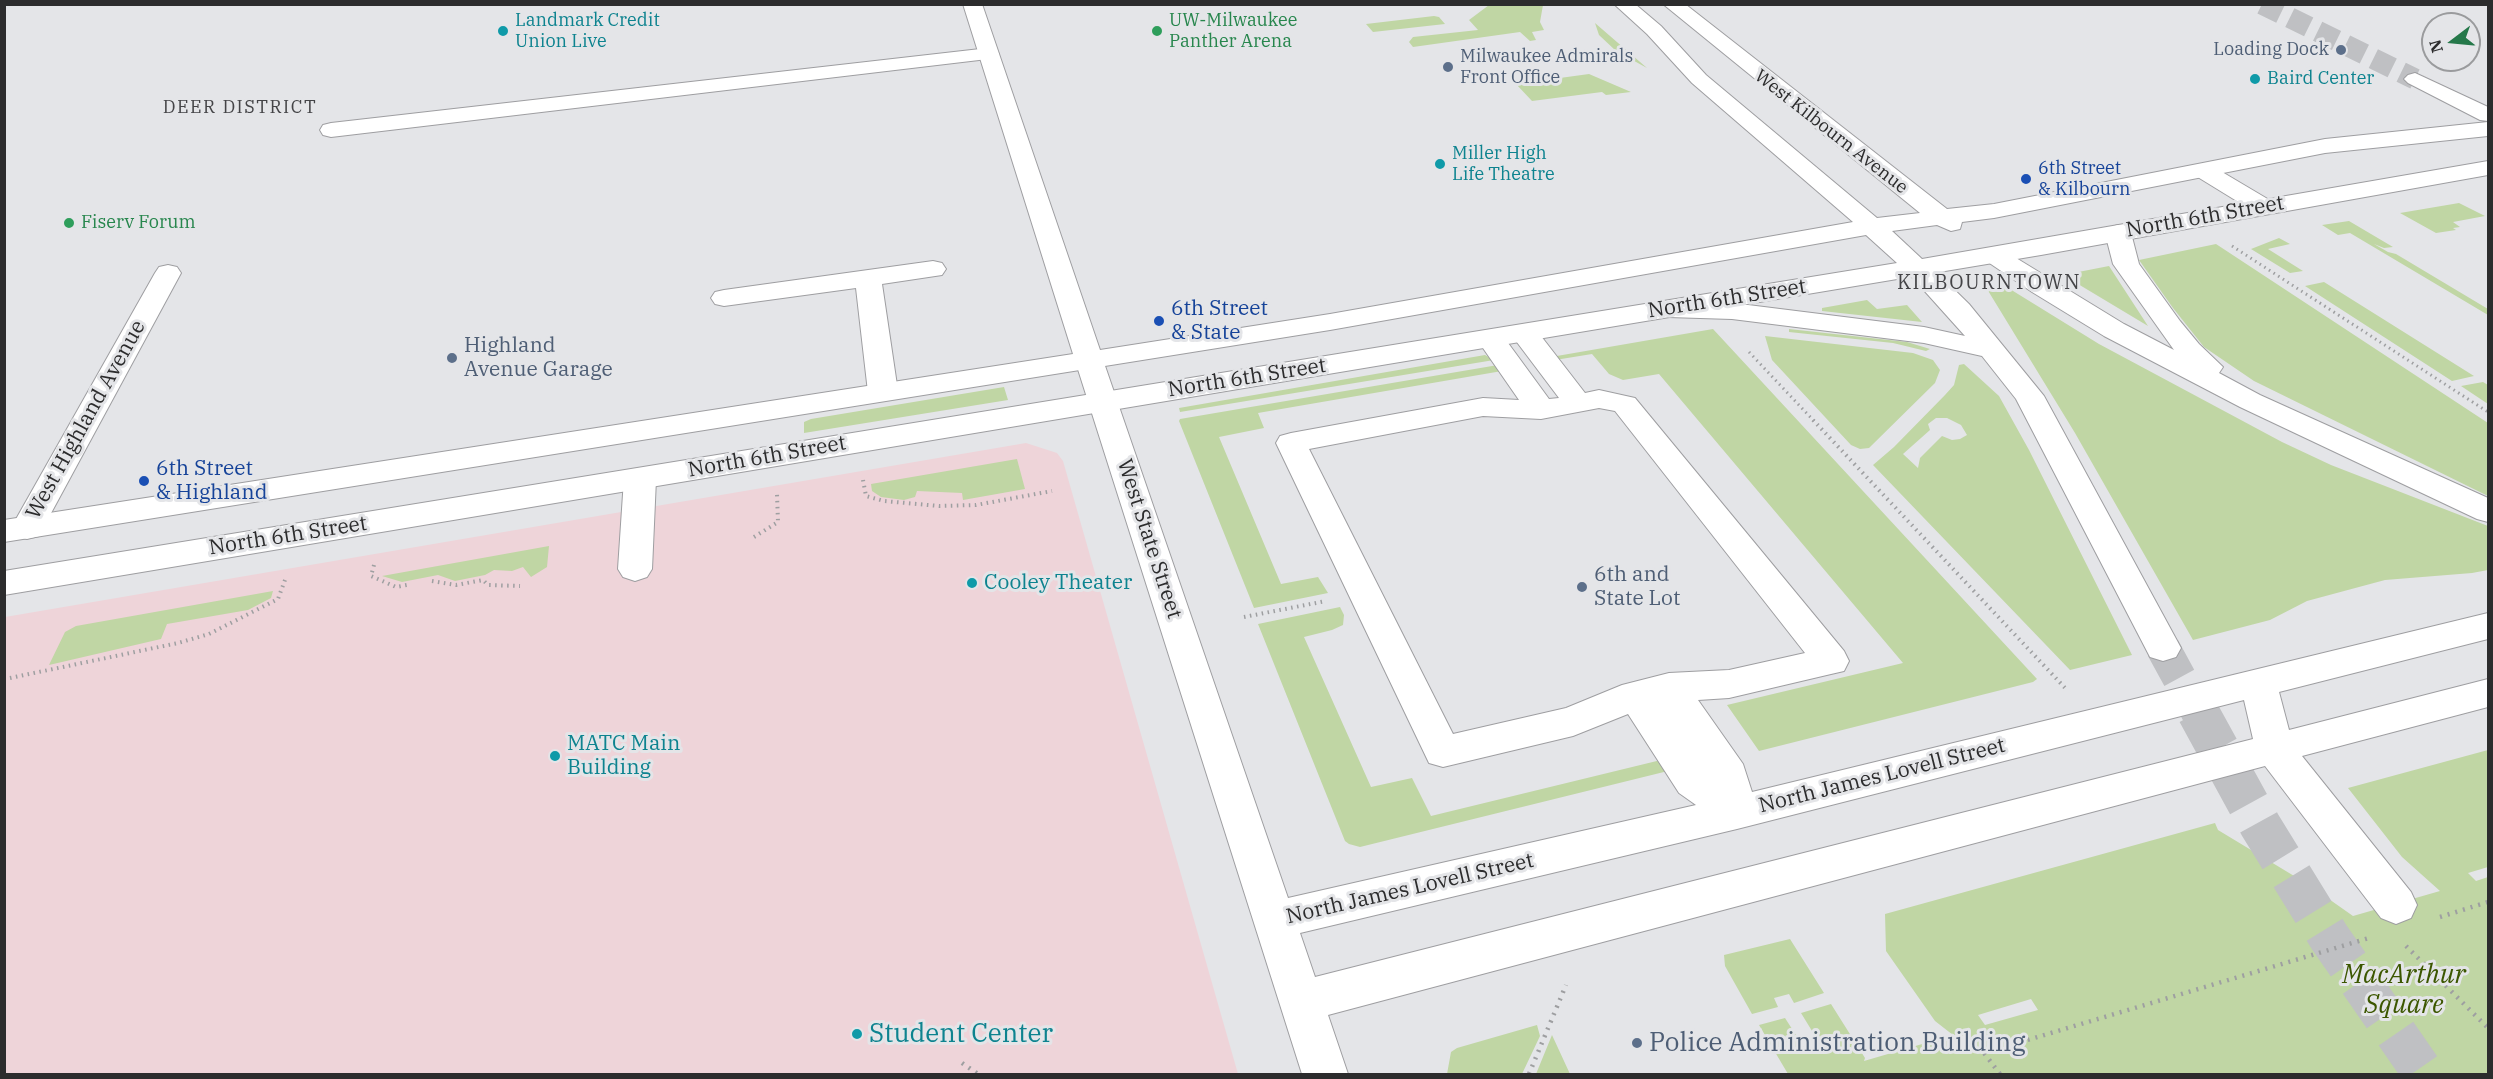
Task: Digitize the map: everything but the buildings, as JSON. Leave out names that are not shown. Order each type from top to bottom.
[{"type":"main road","name":"West State Street","points":[[972,4],[1325,1074]]},
{"type":"main road","name":"West Kilbourn Avenue","points":[[1623,4],[1654,30],[1699,79],[1872,226],[1916,267],[1959,310],[1993,350],[2029,396],[2163,648]]},
{"type":"main road","name":"West Kilbourn Avenue","points":[[1672,4],[1898,185],[1994,255],[2114,330],[2250,401]]},
{"type":"main road","points":[[331,130],[989,54]]},
{"type":"main road","points":[[2415,79],[2488,115]]},
{"type":"main road","name":"North 6th Street","points":[[16,529],[1330,322],[1872,226],[1994,211],[2325,146],[2488,129]]},
{"type":"main road","name":"North 6th Street","points":[[4,583],[1994,255],[2488,168]]},
{"type":"main road","points":[[2204,171],[2262,206]]},
{"type":"main road","points":[[1668,309],[1721,283],[1768,267],[1915,240],[1940,226],[1942,218]]},
{"type":"main road","points":[[2118,232],[2126,264],[2169,327],[2189,350],[2250,401],[2488,512]]},
{"type":"main road","points":[[724,298],[933,269]]},
{"type":"main road","name":"West Highland Avenue","points":[[4,568],[16,529],[168,273]]},
{"type":"main road","points":[[868,278],[883,392]]},
{"type":"main road","points":[[1668,309],[1732,311],[1913,333],[1993,350]]},
{"type":"main road","points":[[1524,333],[1578,403]]},
{"type":"main road","points":[[1490,338],[1541,410]]},
{"type":"main road","points":[[1599,399],[1625,404],[1831,661],[1729,684],[1652,691],[1573,721],[1443,752],[1291,443],[1483,407],[1541,410],[1599,399]]},
{"type":"main road","points":[[635,569],[640,479]]},
{"type":"main road","name":"North James Lovell Street","points":[[1275,920],[1737,812],[2488,626]]},
{"type":"main road","points":[[2439,639],[2471,643],[2488,651]]},
{"type":"main road","points":[[2259,683],[2274,749],[2392,926]]},
{"type":"main road","points":[[1652,691],[1693,782],[1737,812]]},
{"type":"main road","points":[[1301,1001],[2488,693]]},
{"type":"path","points":[[2229,244],[2488,412]]},
{"type":"path","points":[[1749,352],[2071,694]]},
{"type":"path","points":[[863,480],[866,496],[884,501],[939,506],[976,505],[1052,491]]},
{"type":"path","points":[[754,537],[778,522],[777,494]]},
{"type":"path","points":[[374,565],[371,576],[396,587],[407,585]]},
{"type":"path","points":[[10,678],[178,643],[209,634],[278,599],[285,580]]},
{"type":"path","points":[[432,580],[456,585],[483,580],[489,585],[520,586]]},
{"type":"path","points":[[1244,617],[1365,593]]},
{"type":"path","points":[[2435,918],[2488,902]]},
{"type":"path","points":[[2000,1074],[1984,1053],[2392,926],[2488,1028]]},
{"type":"path","points":[[1528,1074],[1566,985]]},
{"type":"path","points":[[962,1063],[978,1074]]},
{"type":"shaded area","name":"MATC Main Building","points":[[1026,443],[1057,453],[1063,461],[1238,1074],[5,1074],[5,617]]},
{"type":"green space","points":[[1489,5],[1543,5],[1540,22],[1544,30],[1532,32],[1536,40],[1530,41],[1520,32],[1413,47],[1409,42],[1413,37],[1478,30],[1469,20]]},
{"type":"green space","points":[[1439,17],[1445,24],[1373,32],[1366,24]]},
{"type":"green space","points":[[1595,23],[1647,68],[1616,51],[1599,35]]},
{"type":"green space","points":[[1589,74],[1631,92],[1606,95],[1602,92],[1532,101],[1516,84]]},
{"type":"green space","points":[[2459,203],[2485,216],[2453,222],[2460,227],[2453,228],[2456,230],[2436,233],[2400,213]]},
{"type":"green space","points":[[2349,221],[2393,247],[2384,248],[2374,244],[2396,254],[2488,309],[2488,315],[2350,233],[2338,235],[2322,225]]},
{"type":"green space","points":[[2279,238],[2290,244],[2268,249],[2303,271],[2290,273],[2251,249]]},
{"type":"green space","points":[[2216,244],[2488,423],[2488,496],[2254,381],[2204,347],[2139,260]]},
{"type":"green space","points":[[2109,266],[2148,326],[2063,275]]},
{"type":"green space","points":[[2324,282],[2474,376],[2452,381],[2305,286]]},
{"type":"green space","points":[[2005,286],[2099,344],[2282,442],[2331,465],[2488,526],[2488,570],[2385,580],[2307,601],[2270,620],[2193,640],[2075,433],[1987,289]]},
{"type":"green space","points":[[1867,300],[1877,309],[1907,305],[1922,322],[1822,311],[1822,308]]},
{"type":"green space","points":[[1713,329],[2037,679],[2033,682],[1759,751],[1727,705],[1903,663],[1659,374],[1623,380],[1609,374],[1592,354],[1555,360],[1551,357]]},
{"type":"green space","points":[[1789,329],[1907,342],[1930,349],[1926,351],[1893,343],[1789,332]]},
{"type":"green space","points":[[1765,336],[1913,353],[1933,360],[1940,370],[1935,383],[1869,448],[1860,449],[1851,445],[1772,360]]},
{"type":"green space","points":[[1485,355],[1494,360],[1180,412],[1179,408]]},
{"type":"green space","points":[[1964,364],[1999,396],[2029,450],[2132,655],[2070,670],[1873,465],[1894,447],[1954,385],[1959,365]],"holes":[[[1936,418],[1947,418],[1961,425],[1967,435],[1952,440],[1942,436],[1920,458],[1918,468],[1903,454],[1930,430],[1928,424]]]},
{"type":"green space","points":[[1498,365],[1502,371],[1258,413],[1264,428],[1219,437],[1281,584],[1318,577],[1328,593],[1254,608],[1180,419]]},
{"type":"green space","points":[[2483,382],[2488,385],[2488,404],[2461,386]]},
{"type":"green space","points":[[1004,387],[1008,400],[804,433],[804,422],[811,419]]},
{"type":"green space","points":[[1017,459],[1025,489],[963,500],[962,493],[917,491],[915,497],[904,500],[881,497],[872,491],[871,484]]},
{"type":"green space","points":[[549,546],[547,567],[531,577],[523,567],[512,571],[494,570],[485,575],[455,581],[438,575],[402,582],[382,576]]},
{"type":"green space","points":[[273,591],[271,598],[248,610],[167,624],[161,639],[49,665],[65,632],[76,626]]},
{"type":"green space","points":[[1340,607],[1344,615],[1343,625],[1304,637],[1371,787],[1412,778],[1431,816],[1665,759],[1672,770],[1360,847],[1349,844],[1345,841],[1258,624]]},
{"type":"green space","name":"MacArthur Square","points":[[2488,750],[2488,867],[2468,873],[2476,881],[2488,877],[2488,1074],[1788,1074],[1759,1025],[1785,1018],[1805,1049],[1820,1044],[1801,1013],[1831,1004],[1865,1058],[1864,1061],[1953,1035],[1935,1021],[1886,951],[1885,914],[2215,823],[2218,830],[2309,885],[2353,916],[2440,891],[2402,857],[2348,788]],"holes":[[[2031,999],[2038,1010],[1985,1025],[1978,1015]]]},
{"type":"green space","points":[[1790,939],[1824,993],[1794,1003],[1789,994],[1774,998],[1778,1007],[1752,1014],[1725,966],[1724,955]]},
{"type":"green space","points":[[1537,1025],[1540,1036],[1522,1074],[1447,1074],[1451,1052],[1457,1048]]},
{"type":"green space","points":[[1552,1035],[1570,1074],[1536,1074]]},
{"type":"tunnel","points":[[2262,4],[2415,79]]},
{"type":"tunnel","points":[[2163,648],[2199,714]]},
{"type":"tunnel","points":[[2198,712],[2260,825],[2329,937],[2424,1074]]},
{"type":"place","name":"Landmark Credit Union Live","points":[[503,31]]},
{"type":"place","name":"UW-Milwaukee Panther Arena","points":[[1157,31]]},
{"type":"place","name":"Loading Dock","points":[[2341,50]]},
{"type":"place","name":"Milwaukee Admirals Front Office","points":[[1448,67]]},
{"type":"place","name":"Baird Center","points":[[2255,79]]},
{"type":"place","name":"Miller High Life Theatre","points":[[1440,164]]},
{"type":"place","name":"6th Street & Kilbourn","points":[[2026,179]]},
{"type":"place","name":"Fiserv Forum","points":[[69,223]]},
{"type":"place","name":"6th Street & State","points":[[1159,321]]},
{"type":"place","name":"Highland Avenue Garage","points":[[452,358]]},
{"type":"place","name":"6th Street & Highland","points":[[144,481]]},
{"type":"place","name":"Cooley Theater","points":[[972,583]]},
{"type":"place","name":"6th and State Lot","points":[[1582,587]]},
{"type":"place","name":"MATC Main Building","points":[[555,756]]},
{"type":"place","name":"Student Center","points":[[857,1034]]},
{"type":"place","name":"Police Administration Building","points":[[1637,1043]]},
{"type":"district","name":"DEER DISTRICT","points":[[240,108]]},
{"type":"district","name":"KILBOURNTOWN","points":[[1989,283]]}]
